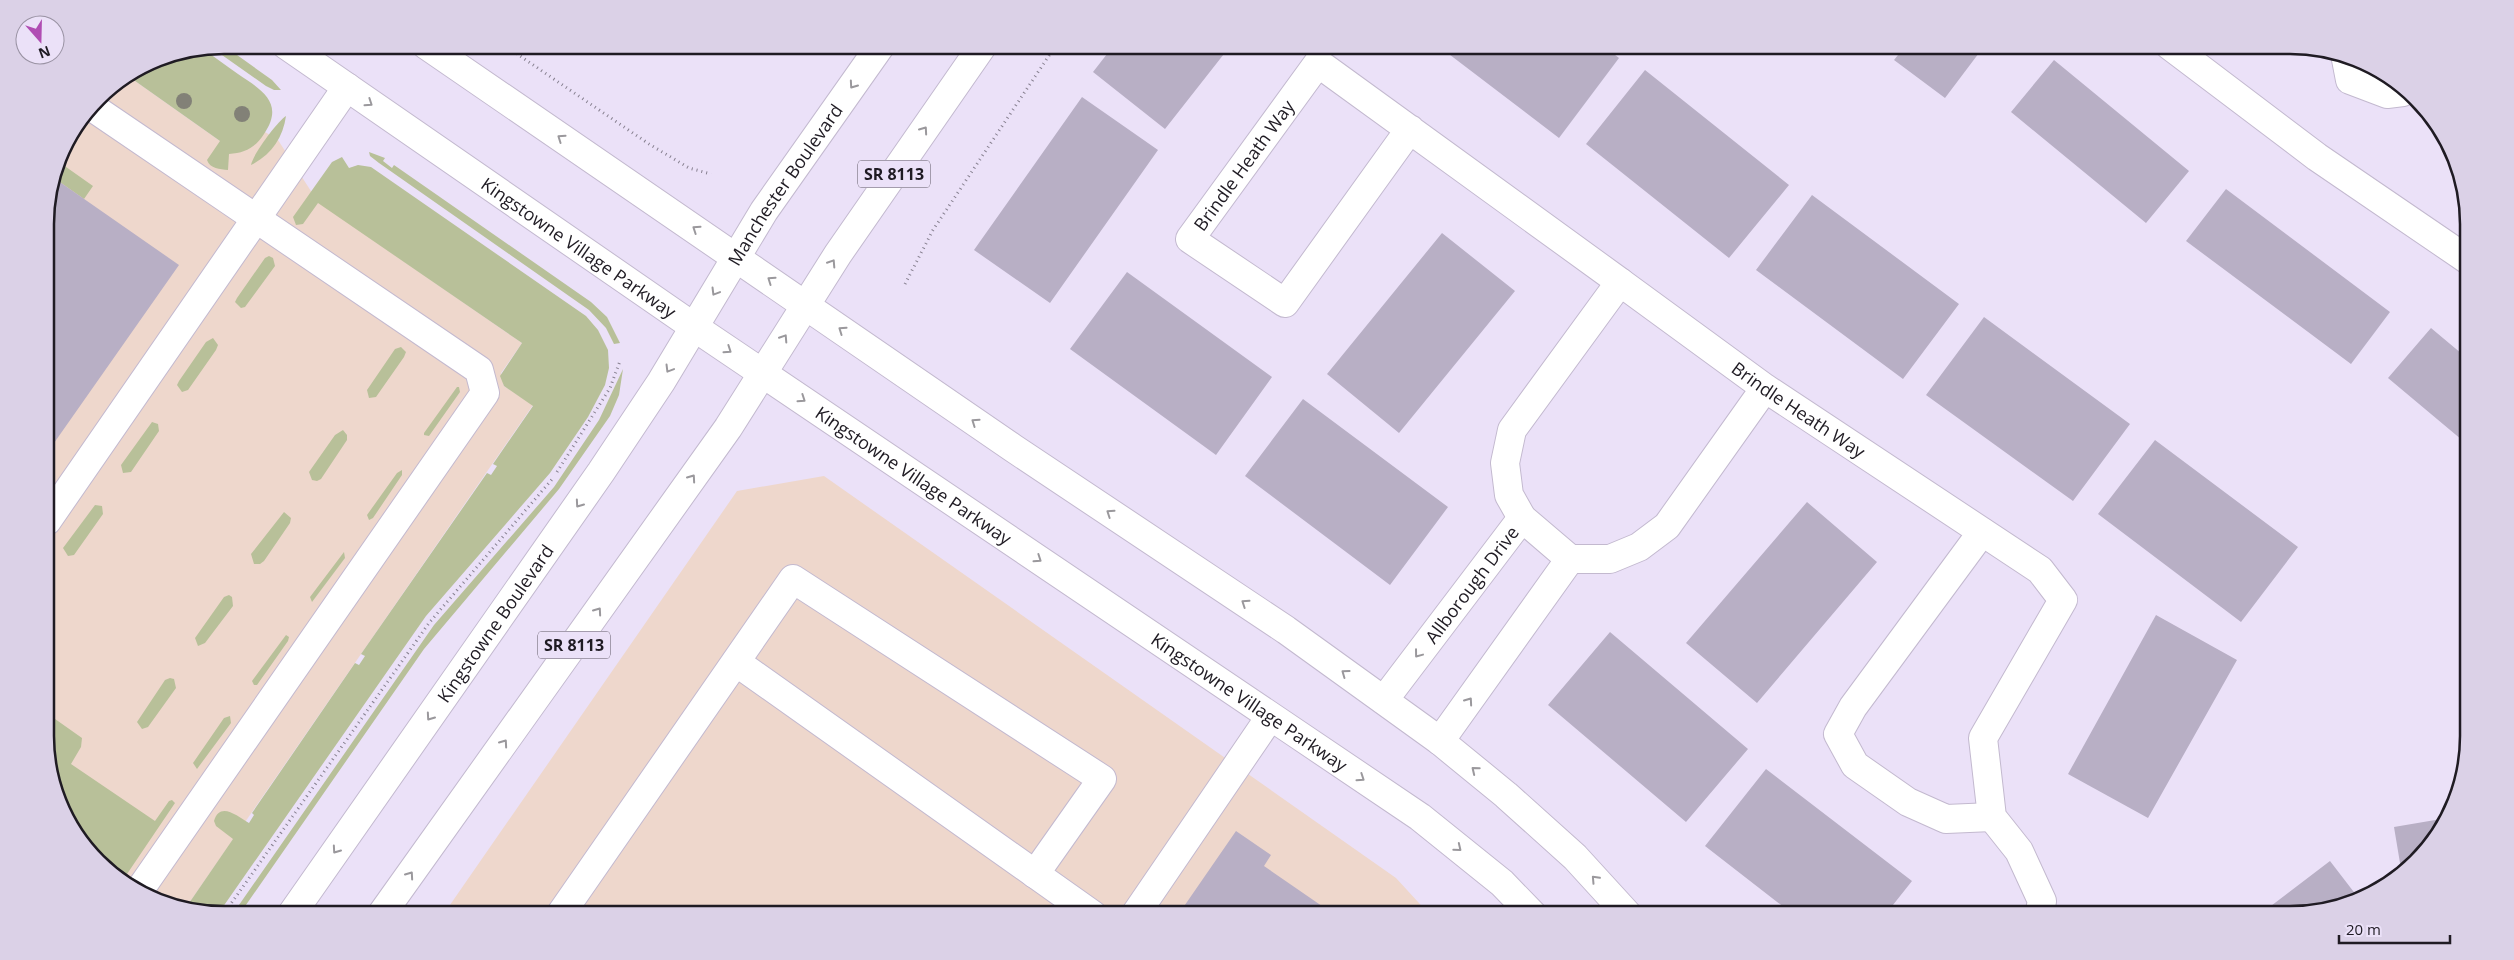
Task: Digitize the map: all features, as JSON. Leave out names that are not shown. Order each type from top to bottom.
[{"type":"street","name":"Kingstowne Village Parkway","points":[[299,54],[694,328],[1420,817],[1502,883],[1524,906]]},
{"type":"street","points":[[439,54],[1013,448],[1286,630],[1384,700],[1440,741],[1506,795],[1574,857],[1620,906]]},
{"type":"street","name":"Manchester Boulevard","points":[[694,328],[764,211],[874,54]]},
{"type":"street","name":"SR 8113","points":[[387,906],[728,428],[805,304],[977,54]]},
{"type":"street","points":[[2181,54],[2317,157],[2460,255]]},
{"type":"street","name":"Brindle Heath Way","points":[[1410,129],[1285,302],[1190,239],[1318,63],[1410,129],[1765,388],[2040,570],[2063,600],[1983,738],[1992,817]]},
{"type":"street","points":[[2347,64],[2350,80],[2387,94],[2398,93]]},
{"type":"street","points":[[54,511],[347,88]]},
{"type":"street","points":[[97,111],[257,217],[479,370],[485,393],[143,885]]},
{"type":"street","points":[[1522,518],[1509,494],[1505,464],[1512,430],[1620,282]]},
{"type":"street","name":"Kingstowne Boulevard","points":[[297,906],[595,481],[661,382],[694,328]]},
{"type":"street","points":[[1440,741],[1570,559],[1610,559],[1639,547],[1667,526],[1765,388]]},
{"type":"street","name":"Allborough Drive","points":[[1384,700],[1522,518],[1570,559]]},
{"type":"street","points":[[1982,532],[1853,707],[1838,734],[1855,764],[1908,802],[1946,818],[1992,817],[2019,851],[2042,901],[2041,906]]},
{"type":"street","points":[[566,906],[794,578],[1102,778],[1035,874]]},
{"type":"street","points":[[736,662],[1080,906]]},
{"type":"street","points":[[1140,906],[1270,717]]},
{"type":"path","points":[[517,54],[649,144],[689,168],[711,174]]},
{"type":"path","points":[[905,284],[933,230],[1050,54]]},
{"type":"path","points":[[229,906],[429,623],[554,477],[610,388],[620,361]]},
{"type":"shaded area","points":[[134,80],[220,141],[265,132],[278,140],[318,202],[522,343],[501,373],[504,386],[533,405],[189,903],[149,889],[130,878],[112,864],[82,830],[71,811],[57,769],[54,747],[54,213],[60,180],[71,149],[96,112],[120,89]]},
{"type":"shaded area","points":[[824,476],[1396,878],[1422,906],[449,906],[737,491]]},
{"type":"green space","points":[[211,54],[262,92],[268,98],[272,114],[270,123],[257,143],[249,149],[229,154],[228,170],[213,167],[207,160],[220,141],[134,80],[169,63]]},
{"type":"green space","points":[[221,54],[236,54],[272,80],[281,90],[274,90]]},
{"type":"green space","points":[[286,116],[282,132],[275,145],[251,165],[266,139]]},
{"type":"green space","points":[[369,152],[385,158],[383,161],[392,168],[394,165],[591,302],[607,317],[620,343],[614,344],[606,328],[589,310],[379,163],[370,156]]},
{"type":"green space","points":[[342,157],[349,168],[358,165],[371,167],[586,316],[598,330],[608,350],[609,368],[605,385],[588,417],[550,473],[426,616],[224,906],[191,903],[189,903],[233,839],[216,826],[214,821],[217,815],[220,812],[229,812],[249,823],[254,815],[252,813],[355,663],[359,665],[365,656],[361,654],[487,473],[491,475],[497,466],[493,464],[533,406],[504,386],[500,376],[522,343],[318,203],[303,224],[296,225],[293,217],[332,162]]},
{"type":"green space","points":[[65,166],[93,186],[84,199],[60,182]]},
{"type":"green space","points":[[269,256],[273,258],[275,266],[245,307],[241,308],[235,302],[237,298],[265,258]]},
{"type":"green space","points":[[213,338],[218,345],[216,350],[188,390],[182,392],[177,385],[179,381],[206,342]]},
{"type":"green space","points":[[401,347],[406,352],[404,357],[376,397],[369,398],[367,390],[395,349]]},
{"type":"green space","points":[[623,369],[619,395],[610,416],[559,489],[424,649],[245,906],[238,906],[434,625],[554,487],[599,420]]},
{"type":"green space","points":[[457,387],[459,387],[460,392],[429,436],[424,435],[424,433]]},
{"type":"green space","points":[[152,422],[158,424],[159,431],[131,472],[123,473],[121,465]]},
{"type":"green space","points":[[343,430],[347,435],[347,440],[321,479],[317,481],[312,480],[309,472],[335,435]]},
{"type":"green space","points":[[402,470],[402,475],[373,518],[369,520],[367,515],[397,473]]},
{"type":"green space","points":[[95,505],[102,506],[103,514],[74,555],[68,556],[63,548]]},
{"type":"green space","points":[[284,512],[291,518],[290,523],[264,561],[260,564],[254,564],[251,554]]},
{"type":"green space","points":[[344,552],[345,558],[312,602],[310,597]]},
{"type":"green space","points":[[229,595],[232,597],[233,606],[205,643],[198,646],[195,638],[224,597]]},
{"type":"green space","points":[[286,635],[289,637],[288,641],[257,685],[254,685],[252,681]]},
{"type":"green space","points":[[174,679],[176,688],[148,727],[142,729],[137,722],[165,680]]},
{"type":"green space","points":[[230,716],[231,723],[197,769],[193,763],[224,718]]},
{"type":"green space","points":[[54,718],[82,738],[81,747],[71,764],[155,821],[169,801],[172,800],[175,803],[126,875],[96,848],[82,830],[71,811],[57,769],[54,747]]},
{"type":"building","points":[[1107,54],[1224,54],[1165,129],[1093,72]]},
{"type":"building","points":[[1449,54],[1614,54],[1619,58],[1559,138]]},
{"type":"building","points":[[1899,54],[1978,54],[1945,98],[1894,60]]},
{"type":"building","points":[[2054,60],[2189,171],[2146,223],[2011,112]]},
{"type":"building","points":[[1645,70],[1789,185],[1729,258],[1586,144]]},
{"type":"building","points":[[1082,97],[1158,150],[1050,303],[974,250]]},
{"type":"building","points":[[60,182],[179,265],[54,443],[54,213]]},
{"type":"building","points":[[2226,189],[2390,312],[2351,364],[2186,241]]},
{"type":"building","points":[[1812,195],[1959,304],[1903,379],[1756,270]]},
{"type":"building","points":[[1442,233],[1515,291],[1399,433],[1327,374]]},
{"type":"building","points":[[1127,272],[1272,377],[1216,455],[1070,349]]},
{"type":"building","points":[[1984,317],[2130,424],[2073,501],[1926,395]]},
{"type":"building","points":[[2431,328],[2460,352],[2460,438],[2388,378]]},
{"type":"building","points":[[1303,399],[1448,507],[1390,585],[1245,476]]},
{"type":"building","points":[[2155,440],[2298,547],[2241,622],[2098,514]]},
{"type":"building","points":[[1807,502],[1877,562],[1757,703],[1686,643]]},
{"type":"building","points":[[2156,615],[2237,660],[2148,818],[2068,774]]},
{"type":"building","points":[[1610,632],[1748,749],[1686,822],[1548,705]]},
{"type":"building","points":[[1766,769],[1912,881],[1892,906],[1782,906],[1705,846]]},
{"type":"building","points":[[2438,820],[2425,840],[2400,865],[2394,827]]},
{"type":"building","points":[[1236,831],[1271,855],[1264,866],[1322,906],[1184,906]]},
{"type":"building","points":[[2330,861],[2355,893],[2323,903],[2301,906],[2271,906]]}]
